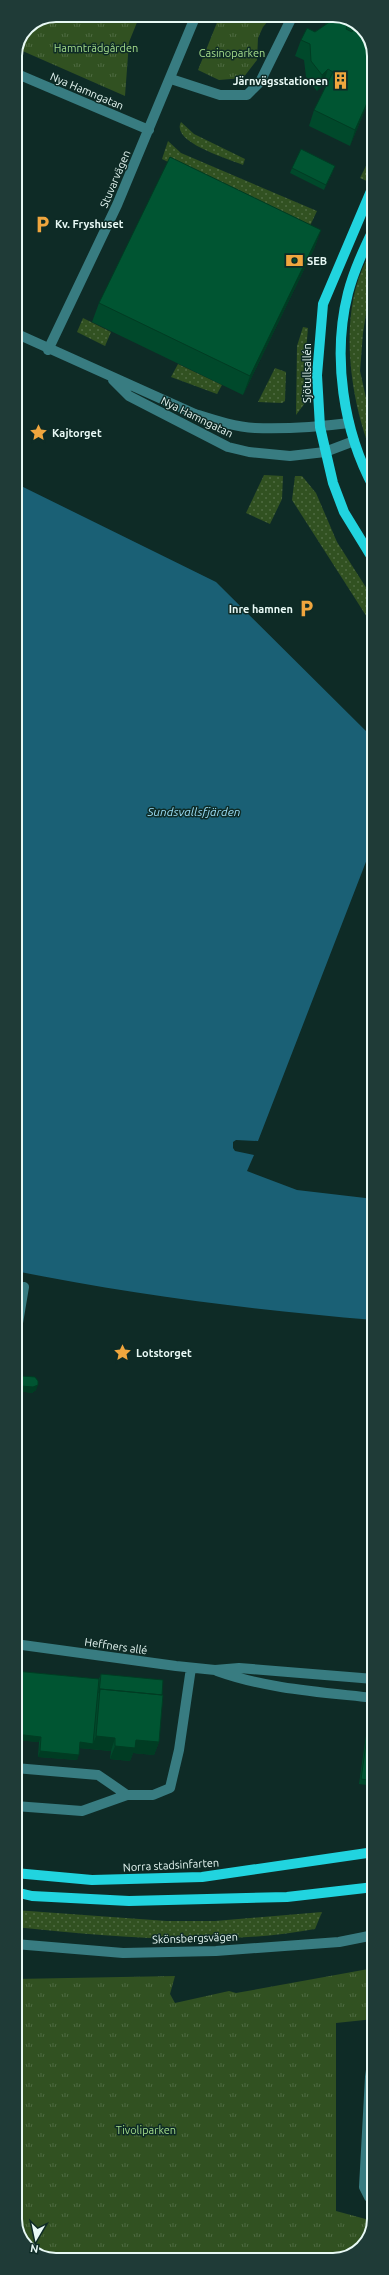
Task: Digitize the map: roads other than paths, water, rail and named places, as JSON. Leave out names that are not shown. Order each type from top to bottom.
[{"type":"main road","name":"Sjötullsallén","points":[[367,200],[323,304],[317,375],[320,427],[333,483],[344,512],[367,550]]},
{"type":"main road","points":[[367,243],[357,265],[348,294],[343,328],[342,367],[349,423],[367,475]]},
{"type":"main road","name":"Norra stadsinfarten","points":[[22,1874],[92,1880],[202,1877],[367,1853]]},
{"type":"main road","points":[[22,1894],[32,1896],[129,1901],[287,1897],[367,1888]]},
{"type":"street","name":"Stuvarvägen","points":[[48,350],[117,205],[171,79],[193,22]]},
{"type":"street","points":[[171,79],[220,95],[247,95],[260,82],[289,22]]},
{"type":"street","name":"Nya Hamngatan","points":[[22,76],[149,130]]},
{"type":"street","name":"Nya Hamngatan","points":[[22,337],[48,350],[195,414],[220,421],[254,428],[320,427],[349,423]]},
{"type":"street","name":"Nya Hamngatan","points":[[110,377],[129,396],[228,447],[249,452],[290,456],[325,452],[354,441]]},
{"type":"street","points":[[22,1299],[24,1287]]},
{"type":"street","name":"Heffners allé","points":[[22,1645],[191,1668],[215,1670],[238,1668],[367,1678]]},
{"type":"street","points":[[22,1807],[82,1811],[127,1795],[153,1795],[170,1788],[179,1750],[191,1668]]},
{"type":"street","name":"Heffners allé","points":[[215,1670],[236,1678],[269,1685],[367,1697]]},
{"type":"street","points":[[22,1769],[98,1775],[127,1795]]},
{"type":"street","name":"Skönsbergsvägen","points":[[22,1945],[123,1953],[216,1951],[339,1942],[367,1936]]},
{"type":"street","points":[[367,2132],[364,2187],[367,2193]]},
{"type":"water","name":"Sundsvallsfjärden","points":[[22,486],[216,582],[367,732],[367,859],[258,1141],[236,1140],[233,1142],[233,1148],[235,1151],[254,1155],[247,1171],[297,1190],[367,1198],[367,1319],[284,1312],[194,1301],[60,1280],[22,1272]]},
{"type":"place","name":"Järnvägsstationen","points":[[341,81]]},
{"type":"place","name":"Kv. Fryshuset","points":[[42,224]]},
{"type":"place","name":"SEB","points":[[294,261]]},
{"type":"place","name":"Kajtorget","points":[[39,433]]},
{"type":"place","name":"Inre hamnen","points":[[306,609]]},
{"type":"place","name":"Lotstorget","points":[[123,1353]]},
{"type":"park label","name":"Hamnträdgården","points":[[96,48]]},
{"type":"park label","name":"Casinoparken","points":[[232,53]]},
{"type":"park label","name":"Tivoliparken","points":[[146,2130]]}]
